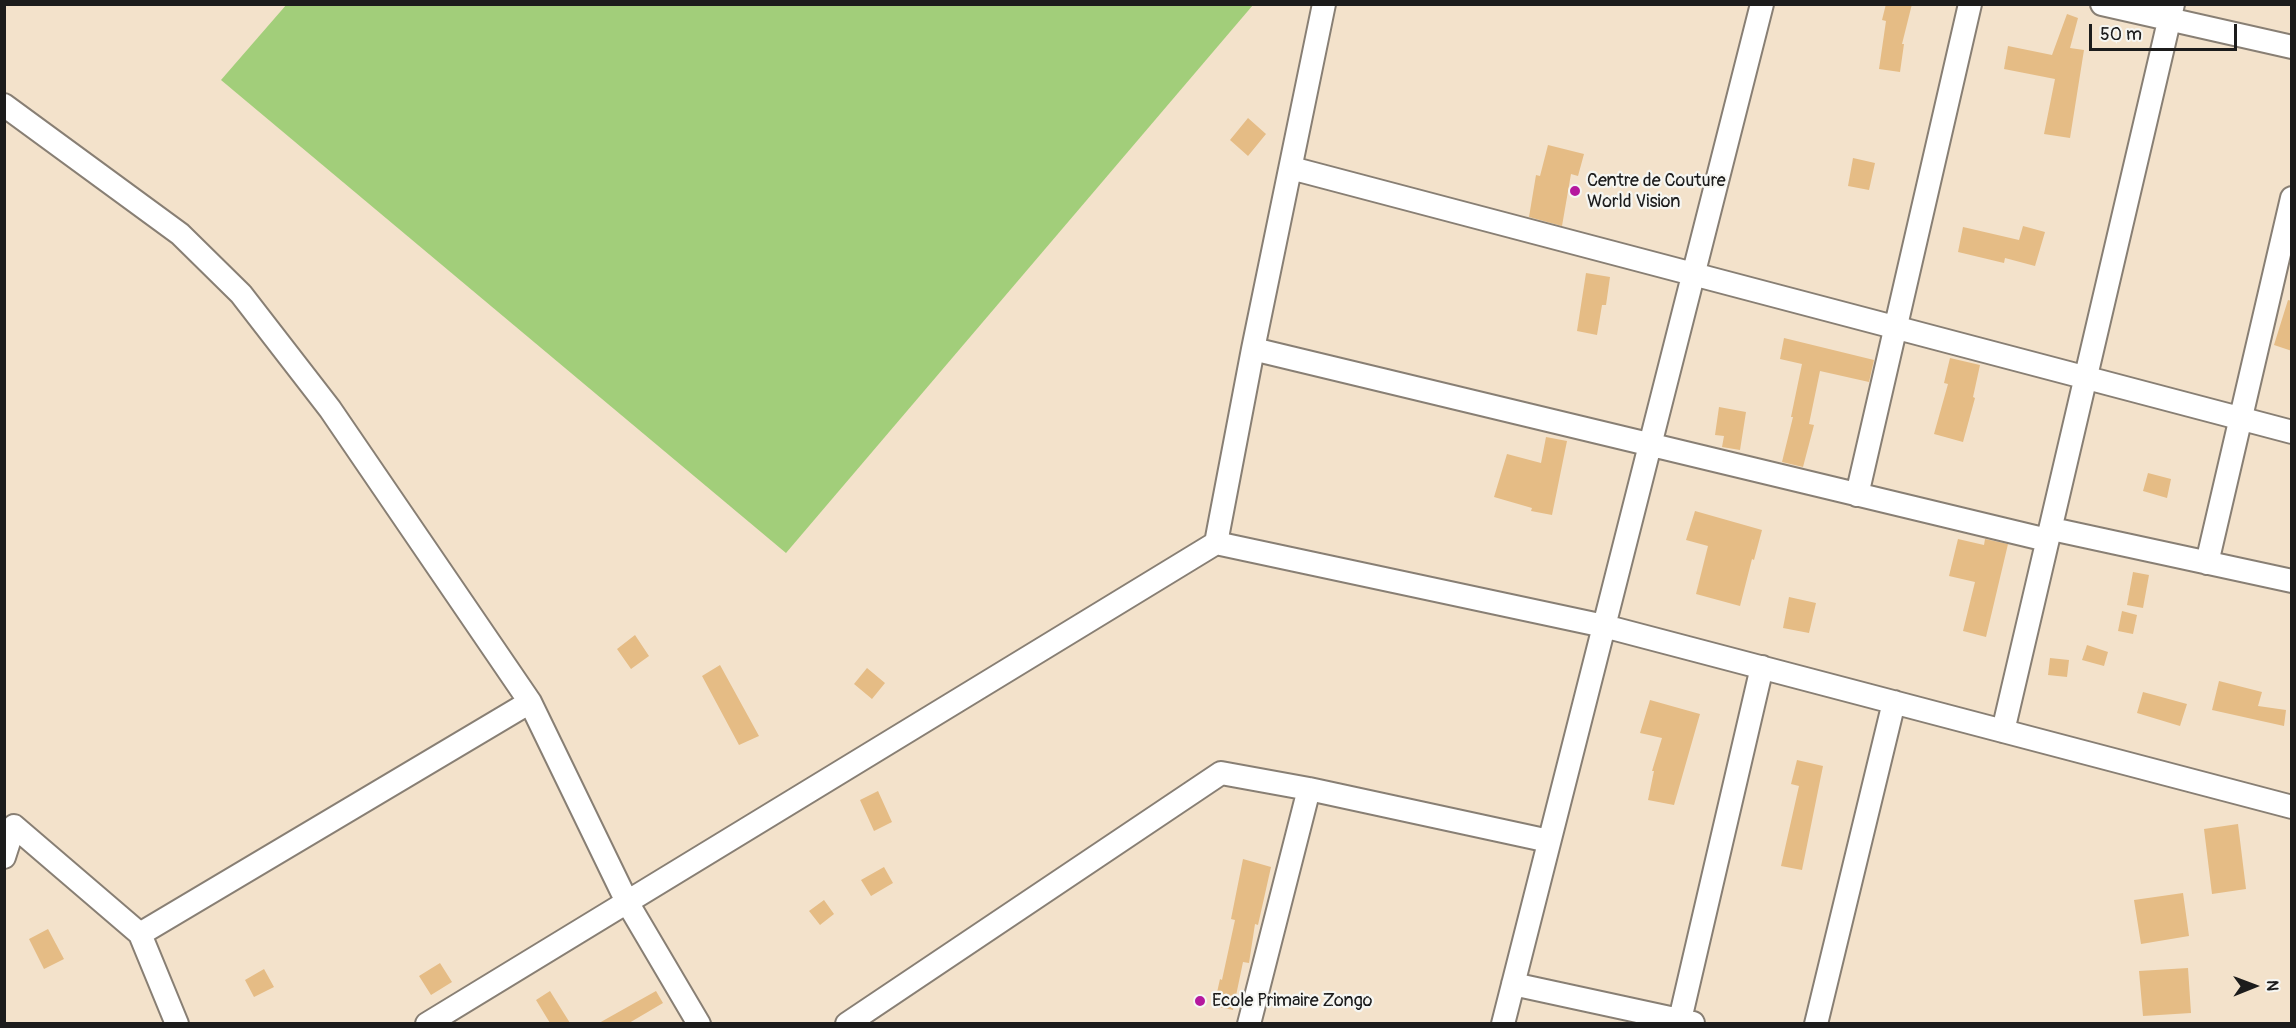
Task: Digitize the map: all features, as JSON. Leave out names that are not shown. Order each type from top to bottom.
[{"type":"street","points":[[1216,543],[1253,349],[1324,4]]},
{"type":"street","points":[[1503,1023],[1762,4]]},
{"type":"street","points":[[1857,495],[1970,4]]},
{"type":"street","points":[[2102,4],[2171,12],[2292,47]]},
{"type":"street","points":[[2003,731],[2171,12]]},
{"type":"street","points":[[4,105],[180,234],[241,294],[330,409],[531,702],[627,902],[699,1023]]},
{"type":"street","points":[[1291,168],[2292,432]]},
{"type":"street","points":[[2207,563],[2292,198]]},
{"type":"street","points":[[1253,349],[1857,495],[2049,535],[2207,563],[2292,581]]},
{"type":"street","points":[[428,1023],[1216,543],[1604,626],[2292,807]]},
{"type":"street","points":[[1513,984],[1684,1022],[1762,667]]},
{"type":"street","points":[[140,934],[531,702]]},
{"type":"street","points":[[1816,1023],[1893,702]]},
{"type":"street","points":[[847,1023],[1221,773],[1308,789],[1549,841]]},
{"type":"street","points":[[1249,1023],[1308,789]]},
{"type":"street","points":[[4,857],[14,826],[140,934],[177,1023]]},
{"type":"green space","points":[[287,4],[1253,5],[786,553],[221,80]]},
{"type":"building","points":[[1886,4],[1912,4],[1902,44],[1904,44],[1900,72],[1879,69],[1886,21],[1882,20]]},
{"type":"building","points":[[2067,14],[2078,18],[2070,48],[2084,50],[2070,138],[2044,134],[2055,79],[2004,69],[2008,46],[2052,55]]},
{"type":"building","points":[[1248,118],[1266,134],[1248,156],[1230,140]]},
{"type":"building","points":[[1548,145],[1584,154],[1578,176],[1571,174],[1562,226],[1529,217],[1536,175],[1540,176]]},
{"type":"building","points":[[1853,158],[1875,163],[1869,190],[1848,186]]},
{"type":"building","points":[[2023,226],[2045,232],[2035,266],[2005,258],[2004,263],[1958,252],[1963,227],[2019,240]]},
{"type":"building","points":[[1586,273],[1610,277],[1606,305],[1602,305],[1597,335],[1577,331]]},
{"type":"building","points":[[2288,300],[2292,301],[2292,351],[2274,345]]},
{"type":"building","points":[[1784,338],[1874,360],[1869,382],[1820,371],[1809,424],[1814,425],[1803,467],[1782,462],[1802,364],[1780,359]]},
{"type":"building","points":[[1950,358],[1980,365],[1973,397],[1975,398],[1963,442],[1934,434],[1948,384],[1944,383]]},
{"type":"building","points":[[1719,407],[1746,412],[1740,450],[1722,447],[1724,436],[1715,435]]},
{"type":"building","points":[[1546,437],[1567,441],[1552,515],[1531,511],[1532,508],[1494,497],[1507,454],[1541,463]]},
{"type":"building","points":[[2148,473],[2171,479],[2167,498],[2143,491]]},
{"type":"building","points":[[1695,511],[1762,530],[1740,606],[1696,594],[1708,546],[1686,540]]},
{"type":"building","points":[[1958,539],[1984,545],[1985,539],[2008,544],[1986,637],[1963,631],[1975,582],[1949,576]]},
{"type":"building","points":[[2133,572],[2149,575],[2143,608],[2127,605]]},
{"type":"building","points":[[1789,597],[1816,603],[1809,633],[1783,628]]},
{"type":"building","points":[[2122,611],[2137,615],[2133,634],[2118,631]]},
{"type":"building","points":[[635,635],[649,656],[631,669],[617,649]]},
{"type":"building","points":[[2087,645],[2108,652],[2104,666],[2082,660]]},
{"type":"building","points":[[2050,658],[2069,660],[2067,677],[2048,675]]},
{"type":"building","points":[[720,665],[759,736],[739,745],[702,676]]},
{"type":"building","points":[[867,668],[885,683],[872,699],[854,684]]},
{"type":"building","points":[[2219,681],[2262,692],[2258,706],[2286,710],[2284,726],[2212,710]]},
{"type":"building","points":[[2143,692],[2187,704],[2180,726],[2137,713]]},
{"type":"building","points":[[1650,700],[1700,714],[1674,805],[1648,800],[1654,771],[1652,771],[1662,738],[1640,733]]},
{"type":"building","points":[[1797,760],[1823,766],[1802,870],[1781,866],[1799,786],[1791,784]]},
{"type":"building","points":[[878,791],[892,822],[874,831],[860,800]]},
{"type":"building","points":[[2238,824],[2246,889],[2212,894],[2204,829]]},
{"type":"building","points":[[1243,859],[1271,867],[1258,925],[1255,924],[1249,963],[1243,962],[1233,1010],[1214,1006],[1235,920],[1231,919]]},
{"type":"building","points":[[884,867],[893,883],[871,896],[861,880]]},
{"type":"building","points":[[2183,893],[2189,936],[2141,944],[2134,900]]},
{"type":"building","points":[[824,900],[834,914],[820,925],[809,911]]},
{"type":"building","points":[[48,929],[64,959],[44,969],[29,939]]},
{"type":"building","points":[[440,963],[452,982],[431,995],[419,976]]},
{"type":"building","points":[[2188,968],[2191,1013],[2143,1016],[2139,971]]},
{"type":"building","points":[[264,969],[274,987],[254,997],[245,980]]},
{"type":"building","points":[[550,991],[570,1023],[550,1023],[536,1000]]},
{"type":"building","points":[[656,991],[663,1003],[629,1023],[599,1023]]},
{"type":"place","name":"Centre de Couture World Vision","points":[[1575,191]]},
{"type":"place","name":"Ecole Primaire Zongo","points":[[1200,1001]]}]
